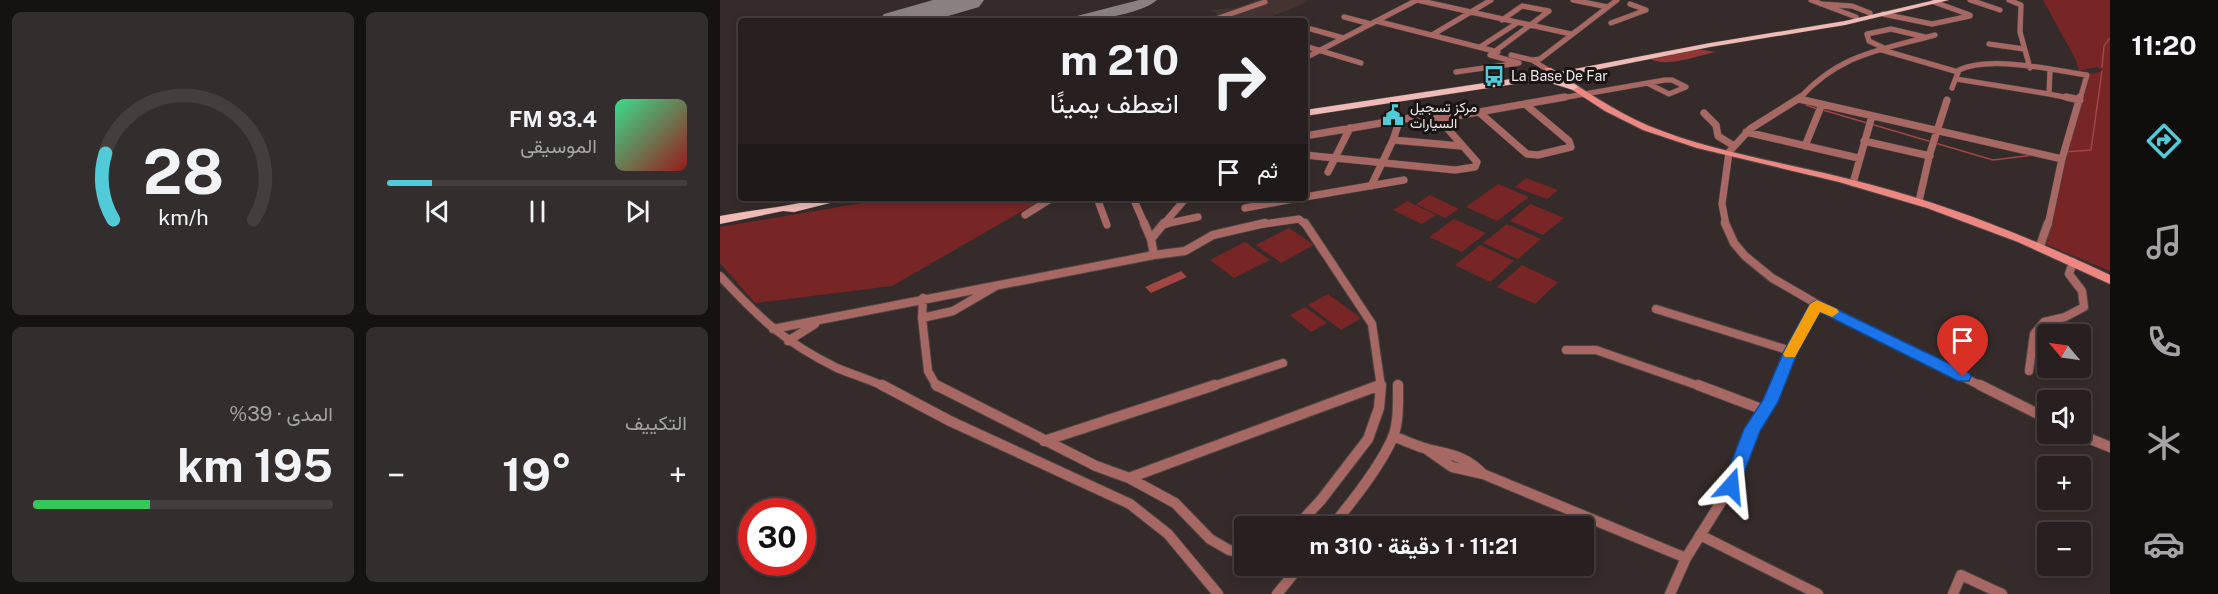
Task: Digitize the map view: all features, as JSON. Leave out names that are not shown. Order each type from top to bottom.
[{"type":"main road","points":[[1308,111],[1528,80],[1675,47],[1842,22],[1935,1]]},
{"type":"main road","points":[[1308,110],[1418,89],[1587,70],[1883,14],[1935,1]]},
{"type":"main road","points":[[1528,80],[1551,81],[1579,88],[1578,76],[1587,70]]},
{"type":"main road","points":[[789,202],[794,209],[807,201]]},
{"type":"main road","points":[[720,213],[789,202]]},
{"type":"main road","points":[[720,220],[789,202]]},
{"type":"street","points":[[1308,56],[1417,0],[1571,34]]},
{"type":"street","points":[[1432,35],[1491,0]]},
{"type":"street","points":[[1573,0],[1593,2],[1608,7]]},
{"type":"street","points":[[1532,60],[1540,59],[1617,0]]},
{"type":"street","points":[[1811,0],[1856,17]]},
{"type":"street","points":[[1970,0],[2000,10]]},
{"type":"street","points":[[2009,0],[2021,5],[2020,32],[2030,68]]},
{"type":"street","points":[[1883,14],[1932,24],[1971,15],[1935,1]]},
{"type":"street","points":[[1219,18],[1265,2]]},
{"type":"street","points":[[1821,4],[1845,2],[1870,14]]},
{"type":"street","points":[[1611,23],[1646,10],[1630,4]]},
{"type":"street","points":[[1456,72],[1519,63],[1490,55],[1549,11],[1522,6],[1502,20]]},
{"type":"street","points":[[1344,17],[1371,24]]},
{"type":"street","points":[[1377,21],[1532,60],[1557,72]]},
{"type":"street","points":[[1480,47],[1517,23]]},
{"type":"street","points":[[1311,29],[1343,38]]},
{"type":"street","points":[[1925,37],[1891,29],[1867,34],[1869,41],[1883,49],[1957,75],[2080,100]]},
{"type":"street","points":[[1935,35],[1850,59],[1823,74],[1799,99],[1746,132],[1731,149],[1730,163],[1722,191],[1722,211],[1733,243],[1745,258],[1817,304],[2037,414]]},
{"type":"street","points":[[1989,44],[2025,49]]},
{"type":"street","points":[[1308,47],[1361,63]]},
{"type":"street","points":[[1540,59],[1619,115],[1646,128],[1677,139],[1731,149],[1919,201],[2040,246],[2110,280]]},
{"type":"street","points":[[1952,88],[1962,66],[1970,64],[2087,75],[2062,159],[2046,233],[2040,246]]},
{"type":"street","points":[[2049,94],[2050,70]]},
{"type":"street","points":[[1439,120],[1525,104],[1579,88],[1649,84],[1669,80],[1686,87],[1669,94],[1649,84]]},
{"type":"street","points":[[1799,99],[2062,159]]},
{"type":"street","points":[[1919,201],[1947,100]]},
{"type":"street","points":[[1479,113],[1527,154],[1538,155],[1571,147],[1569,141],[1525,104]]},
{"type":"street","points":[[1805,146],[1822,104]]},
{"type":"street","points":[[1704,113],[1716,125],[1718,136],[1731,149]]},
{"type":"street","points":[[1308,135],[1428,115],[1439,120],[1477,165],[1473,168],[1455,170],[1308,155]]},
{"type":"street","points":[[1853,183],[1858,158],[1872,116]]},
{"type":"street","points":[[1371,186],[1394,140],[1400,119]]},
{"type":"street","points":[[1328,172],[1350,128]]},
{"type":"street","points":[[1746,132],[1858,158]]},
{"type":"street","points":[[1394,140],[1461,146]]},
{"type":"street","points":[[1864,141],[1930,156]]},
{"type":"street","points":[[1308,195],[1404,180]]},
{"type":"street","points":[[1025,215],[1047,201]]},
{"type":"street","points":[[1098,201],[1107,225]]},
{"type":"street","points":[[1133,201],[1151,239],[1154,255]]},
{"type":"street","points":[[1151,239],[1184,201]]},
{"type":"street","points":[[1245,208],[1283,201]]},
{"type":"street","points":[[1165,224],[1198,218]]},
{"type":"street","points":[[773,329],[923,298],[1185,251],[1225,231],[1284,220],[1304,221],[1372,324],[1381,385],[1379,408],[1368,439],[1306,516]]},
{"type":"street","points":[[2029,371],[2034,334],[2044,322],[2065,317],[2084,307],[2082,291],[2068,274],[2073,262]]},
{"type":"street","points":[[720,276],[759,318],[788,341],[839,369],[882,385],[950,421],[1130,504],[1153,519],[1177,540],[1218,594]]},
{"type":"street","points":[[922,318],[953,311],[999,284]]},
{"type":"street","points":[[923,298],[922,318],[928,371],[936,386],[1096,466],[1129,478],[1175,503],[1210,539],[1234,551]]},
{"type":"street","points":[[1670,594],[1686,558],[1718,511],[1731,486],[1752,429],[1764,410],[1791,351],[1817,304]]},
{"type":"street","points":[[1656,309],[1712,324],[1791,351]]},
{"type":"street","points":[[788,341],[798,333],[826,319]]},
{"type":"street","points":[[1566,350],[1596,350],[1636,362],[1764,410]]},
{"type":"street","points":[[1044,441],[1283,363]]},
{"type":"street","points":[[1129,478],[1381,385]]},
{"type":"street","points":[[1340,516],[1359,493],[1394,436],[1398,385]]},
{"type":"street","points":[[1394,436],[1425,448],[1435,459],[1450,466],[1484,474],[1686,558]]},
{"type":"street","points":[[2091,440],[2107,447]]},
{"type":"street","points":[[1700,535],[1818,594]]},
{"type":"street","points":[[1953,594],[1961,575],[2002,594]]},
{"type":"street","points":[[1277,594],[1292,576]]},
{"type":"shaded area","points":[[1256,0],[1307,0],[1303,2],[1305,3],[1268,18],[1216,16],[1216,13],[1209,10],[1236,8]]},
{"type":"shaded area","points":[[2043,0],[2110,0],[2110,271],[2045,244],[2085,81],[2090,74],[2104,71],[2097,67],[2079,71],[2076,60]]},
{"type":"shaded area","points":[[1696,49],[1717,52],[1675,62],[1650,59]]},
{"type":"shaded area","points":[[1526,178],[1558,190],[1547,199],[1515,187]]},
{"type":"shaded area","points":[[1498,184],[1529,197],[1497,221],[1466,207]]},
{"type":"shaded area","points":[[1430,195],[1459,209],[1445,218],[1416,204]]},
{"type":"shaded area","points":[[873,201],[1040,201],[892,286],[755,303],[720,263],[720,227]]},
{"type":"shaded area","points":[[1407,201],[1436,215],[1422,224],[1393,210]]},
{"type":"shaded area","points":[[1530,204],[1564,218],[1543,235],[1510,221]]},
{"type":"shaded area","points":[[1454,219],[1486,233],[1462,252],[1429,237]]},
{"type":"shaded area","points":[[1507,224],[1541,239],[1518,259],[1483,243]]},
{"type":"shaded area","points":[[1289,228],[1314,245],[1281,263],[1256,245]]},
{"type":"shaded area","points":[[1245,242],[1270,260],[1234,278],[1210,260]]},
{"type":"shaded area","points":[[1480,245],[1514,261],[1490,282],[1455,265]]},
{"type":"shaded area","points":[[1522,265],[1558,282],[1535,304],[1497,287]]},
{"type":"shaded area","points":[[1181,271],[1187,277],[1151,293],[1145,287]]},
{"type":"shaded area","points":[[1328,294],[1361,318],[1341,330],[1308,305]]},
{"type":"shaded area","points":[[1305,307],[1327,323],[1311,332],[1290,315]]},
{"type":"waterway","points":[[2102,67],[2104,46],[2110,38]]},
{"type":"waterway","points":[[2065,152],[2091,150],[2102,71]]},
{"type":"waterway","points":[[1806,105],[1817,109]]},
{"type":"waterway","points":[[1823,110],[1993,160],[2035,155]]},
{"type":"taxiway","points":[[1088,18],[1119,11],[1151,0]]},
{"type":"runway","points":[[906,18],[968,0]]},
{"type":"slow traffic","points":[[1790,354],[1817,304],[1832,312]]},
{"type":"place","name":"La Base De Far","points":[[1494,76]]},
{"type":"place","name":"مركز تسجيل السيارات","points":[[1393,115]]},
{"type":"route","points":[[1731,486],[1752,429],[1770,402],[1791,351],[1817,304],[1963,377]]}]
